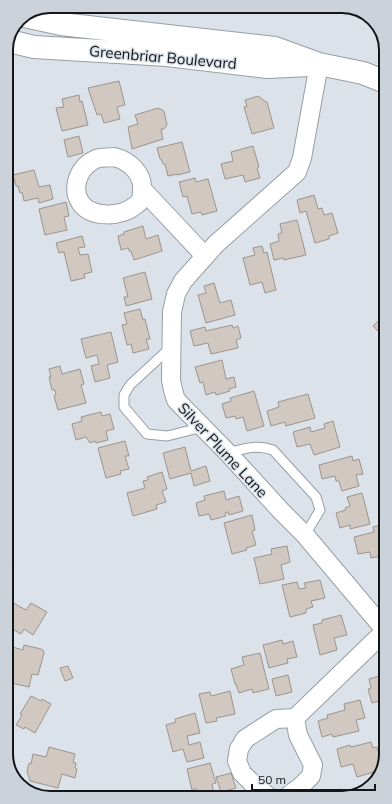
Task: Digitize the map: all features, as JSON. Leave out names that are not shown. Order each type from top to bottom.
[{"type":"street","name":"Greenbriar Boulevard","points":[[32,18],[61,24],[275,48],[319,64],[363,73],[379,79]]},
{"type":"street","name":"Greenbriar Boulevard","points":[[14,42],[34,47],[167,55],[268,67],[319,64]]},
{"type":"street","name":"Silver Plume Lane","points":[[319,64],[302,158],[297,172],[204,256],[183,281],[176,294],[172,312],[172,390],[176,400],[305,535],[379,624]]},
{"type":"street","points":[[142,189],[204,256]]},
{"type":"street","points":[[262,791],[242,773],[237,761],[239,749],[245,739],[276,719],[294,718],[379,637]]},
{"type":"street","points":[[294,718],[298,736],[313,765],[311,776],[295,791]]},
{"type":"lane","points":[[172,346],[130,385],[124,395],[124,407],[147,434],[167,436],[203,427]]},
{"type":"lane","points":[[228,453],[254,447],[273,450],[316,497],[320,510],[305,535]]},
{"type":"building","points":[[119,81],[125,105],[117,107],[120,119],[104,123],[101,114],[97,115],[88,88]]},
{"type":"building","points":[[79,95],[88,125],[62,131],[56,108],[64,107],[62,99]]},
{"type":"building","points":[[258,96],[267,102],[274,128],[252,134],[244,107],[247,106],[245,100]]},
{"type":"building","points":[[158,108],[164,111],[167,125],[164,129],[161,129],[163,139],[132,149],[128,127],[138,124],[135,115]]},
{"type":"building","points":[[79,136],[83,153],[68,157],[64,140]]},
{"type":"building","points":[[182,142],[190,172],[168,176],[165,164],[163,164],[160,159],[157,148]]},
{"type":"building","points":[[253,146],[259,167],[257,168],[260,178],[245,182],[243,175],[225,179],[221,164],[233,161],[231,152]]},
{"type":"building","points":[[34,170],[39,187],[50,185],[53,199],[39,203],[38,198],[24,201],[22,192],[20,193],[18,186],[16,186],[13,175]]},
{"type":"building","points":[[195,178],[196,182],[208,179],[217,211],[202,215],[201,212],[192,214],[187,196],[183,197],[179,182]]},
{"type":"building","points":[[314,195],[318,209],[322,208],[324,215],[332,213],[338,233],[329,236],[329,239],[315,243],[306,211],[300,213],[297,200]]},
{"type":"building","points":[[66,202],[69,216],[64,217],[67,230],[45,235],[39,209]]},
{"type":"building","points":[[297,220],[306,255],[284,260],[284,258],[274,260],[270,244],[279,241],[278,234],[282,233],[280,224]]},
{"type":"building","points":[[143,226],[146,239],[158,235],[162,251],[134,260],[131,251],[130,252],[128,248],[121,250],[118,236],[124,234],[124,232]]},
{"type":"building","points":[[82,236],[85,247],[78,248],[80,255],[88,254],[92,272],[84,274],[85,278],[71,281],[64,252],[59,253],[56,243]]},
{"type":"building","points":[[262,246],[264,253],[267,252],[276,290],[265,293],[262,282],[250,285],[243,258],[255,255],[253,248]]},
{"type":"building","points":[[145,272],[152,299],[126,306],[124,297],[128,297],[123,278]]},
{"type":"building","points":[[214,283],[220,303],[231,300],[235,315],[206,323],[198,295],[206,293],[204,286]]},
{"type":"building","points":[[140,309],[143,320],[145,319],[150,339],[146,339],[149,349],[133,353],[131,344],[127,345],[122,325],[127,324],[124,313]]},
{"type":"building","points":[[379,320],[379,332],[373,326]]},
{"type":"building","points":[[232,325],[233,328],[238,326],[241,338],[236,340],[238,348],[211,354],[208,343],[194,346],[190,331],[205,327],[206,331]]},
{"type":"building","points":[[111,332],[118,362],[107,365],[110,378],[95,382],[91,366],[99,364],[97,355],[86,358],[81,339]]},
{"type":"building","points":[[222,360],[226,379],[234,377],[236,387],[229,389],[230,391],[216,395],[215,392],[206,395],[203,382],[200,383],[195,367]]},
{"type":"building","points":[[60,366],[62,374],[80,369],[84,384],[81,385],[86,403],[58,410],[54,396],[56,395],[55,390],[52,390],[49,377],[51,377],[49,369]]},
{"type":"building","points":[[254,391],[264,426],[247,431],[243,417],[236,419],[235,416],[226,418],[222,404],[231,401],[230,398]]},
{"type":"building","points":[[308,394],[315,418],[286,426],[285,422],[271,426],[267,411],[279,407],[278,402]]},
{"type":"building","points":[[101,412],[102,416],[110,414],[114,429],[106,431],[108,440],[90,443],[86,437],[76,440],[72,424],[82,421],[81,417]]},
{"type":"building","points":[[333,421],[340,447],[314,455],[310,444],[297,447],[293,432],[310,427],[311,432],[325,428],[324,424]]},
{"type":"building","points":[[125,441],[129,456],[125,456],[129,469],[120,471],[121,474],[106,478],[98,448]]},
{"type":"building","points":[[185,447],[191,471],[206,466],[210,481],[194,486],[191,473],[170,479],[163,453]]},
{"type":"building","points":[[352,456],[353,461],[359,459],[363,474],[356,475],[359,486],[342,491],[339,481],[336,481],[335,476],[322,479],[319,465]]},
{"type":"building","points":[[162,472],[167,489],[162,491],[166,502],[156,505],[157,509],[133,516],[127,493],[145,488],[143,481],[148,480],[147,477]]},
{"type":"building","points":[[224,491],[226,500],[239,496],[243,511],[229,515],[228,512],[225,513],[226,516],[211,520],[209,514],[199,516],[196,503],[205,500],[204,496]]},
{"type":"building","points":[[362,493],[370,524],[350,529],[350,525],[340,528],[336,513],[346,510],[345,508],[350,506],[347,497]]},
{"type":"building","points":[[252,515],[255,530],[252,531],[256,545],[246,548],[247,550],[232,554],[224,523]]},
{"type":"building","points":[[379,526],[379,556],[371,558],[370,552],[358,554],[354,537],[374,532],[373,527]]},
{"type":"building","points":[[287,546],[290,562],[281,565],[284,579],[260,584],[254,558],[272,554],[271,549]]},
{"type":"building","points":[[320,580],[325,598],[311,601],[313,607],[306,609],[306,613],[290,617],[282,585],[297,582],[299,589],[306,588],[304,583]]},
{"type":"building","points":[[13,603],[26,610],[31,603],[47,612],[33,635],[24,629],[21,634],[13,629]]},
{"type":"building","points":[[341,615],[347,635],[334,638],[337,650],[320,655],[313,625],[322,623],[322,620]]},
{"type":"building","points":[[282,640],[283,644],[293,641],[297,657],[287,659],[288,663],[269,668],[263,645]]},
{"type":"building","points":[[24,645],[41,649],[44,653],[38,675],[32,674],[29,687],[13,683],[13,647],[23,650]]},
{"type":"building","points":[[260,653],[269,689],[253,693],[252,689],[239,693],[231,669],[244,665],[242,657]]},
{"type":"building","points":[[68,666],[73,678],[65,681],[60,668]]},
{"type":"building","points":[[288,675],[292,692],[276,696],[272,679]]},
{"type":"building","points":[[379,676],[379,701],[372,703],[368,689],[371,688],[369,679]]},
{"type":"building","points":[[230,691],[235,714],[216,718],[217,721],[206,723],[199,694],[210,692],[211,696]]},
{"type":"building","points":[[31,696],[41,701],[42,699],[51,704],[35,733],[25,727],[24,729],[16,725],[22,715],[20,714]]},
{"type":"building","points":[[360,700],[365,718],[356,720],[359,731],[333,737],[332,734],[322,737],[318,721],[328,718],[327,715],[345,710],[344,704]]},
{"type":"building","points":[[195,713],[200,733],[187,736],[189,745],[200,742],[204,758],[187,762],[183,749],[173,752],[166,725],[176,722],[175,719]]},
{"type":"building","points":[[371,742],[373,748],[377,747],[379,759],[375,772],[357,777],[353,764],[341,767],[337,749],[350,745],[351,747]]},
{"type":"building","points":[[49,747],[75,754],[73,762],[76,763],[75,768],[77,769],[75,778],[62,774],[58,788],[30,781],[27,771],[29,763],[31,764],[33,754],[46,757]]},
{"type":"building","points":[[210,763],[216,783],[212,784],[213,791],[197,791],[196,788],[192,790],[187,769]]},
{"type":"building","points":[[231,773],[236,788],[221,791],[216,777]]}]
